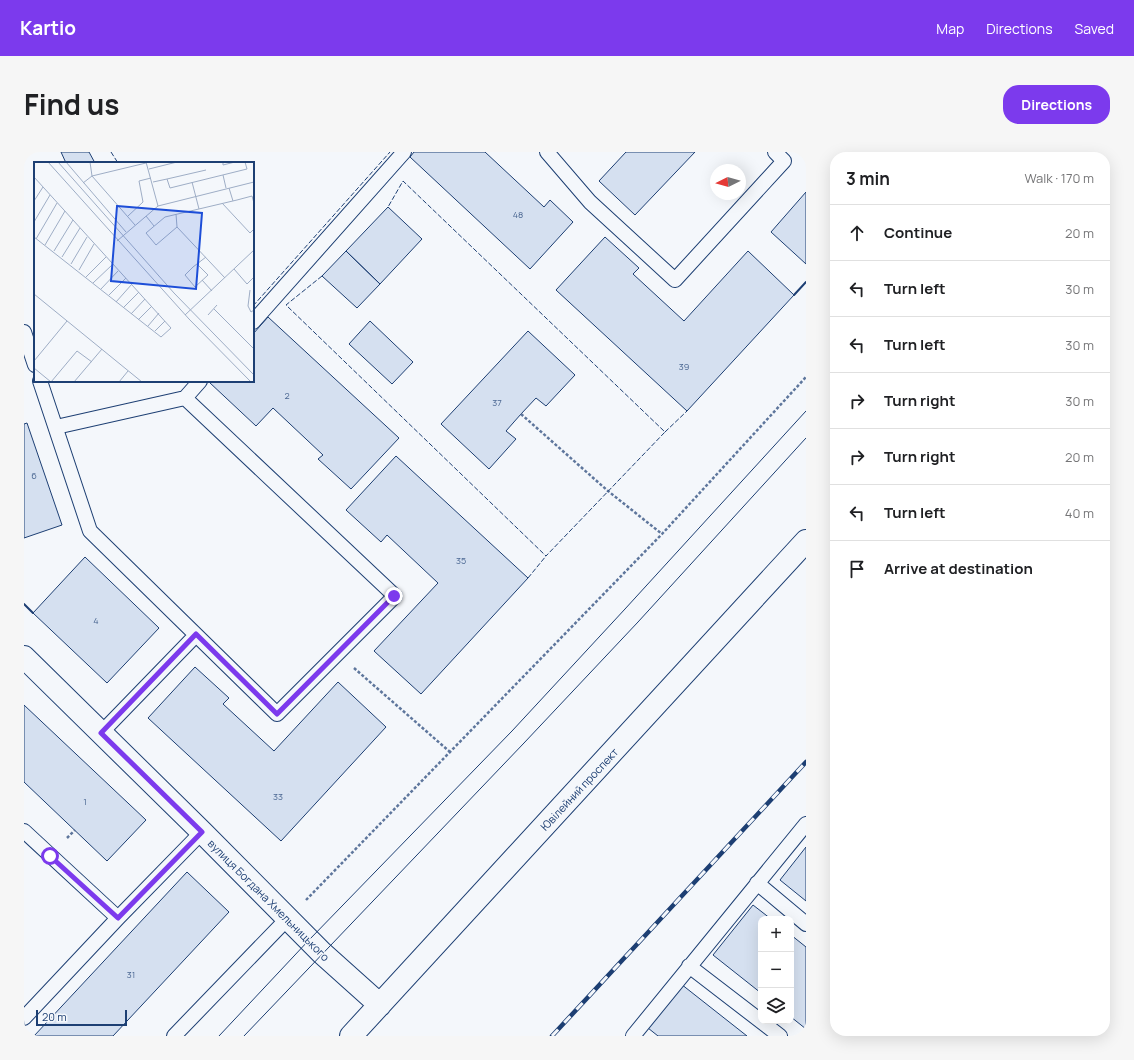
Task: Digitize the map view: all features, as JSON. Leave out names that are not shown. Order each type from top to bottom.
[{"type":"main road","name":"Ювілейний проспект","points":[[351,1036],[806,541]]},
{"type":"main road","name":"вулиця Богдана Хмельницького","points":[[24,657],[202,832],[322,953],[380,1005]]},
{"type":"lane","points":[[254,321],[404,152]]},
{"type":"lane","points":[[555,155],[590,202],[675,280],[784,161],[775,152]]},
{"type":"lane","points":[[24,332],[34,362]]},
{"type":"lane","points":[[40,382],[90,531],[277,714],[394,596],[185,398]]},
{"type":"lane","points":[[56,427],[185,398],[199,382]]},
{"type":"lane","points":[[101,733],[196,634]]},
{"type":"lane","points":[[633,1036],[806,824]]},
{"type":"lane","points":[[24,832],[118,918]]},
{"type":"lane","points":[[24,1018],[118,918],[202,832]]},
{"type":"lane","points":[[757,883],[806,924]]},
{"type":"lane","points":[[174,1036],[288,919]]},
{"type":"lane","points":[[689,966],[780,1036]]},
{"type":"path","points":[[288,919],[662,534],[806,377]]},
{"type":"path","points":[[521,414],[608,491],[662,534]]},
{"type":"path","points":[[338,653],[450,752]]},
{"type":"building","points":[[61,152],[89,152],[94,162],[66,162]]},
{"type":"building","points":[[414,152],[485,152],[544,207],[550,200],[573,222],[530,269],[410,157]]},
{"type":"building","points":[[626,152],[695,152],[635,215],[599,181]]},
{"type":"building","points":[[806,192],[806,264],[771,232]]},
{"type":"building","points":[[388,207],[422,239],[380,284],[346,251]]},
{"type":"building","points":[[605,237],[639,268],[633,274],[684,321],[748,251],[794,295],[687,411],[556,290]]},
{"type":"building","points":[[346,251],[380,284],[357,308],[322,276]]},
{"type":"building","points":[[268,317],[399,438],[351,489],[318,459],[323,455],[273,408],[256,426],[209,382],[254,382],[254,333]]},
{"type":"building","points":[[370,321],[413,362],[392,384],[349,344]]},
{"type":"building","points":[[528,331],[575,375],[546,406],[536,398],[521,414],[506,431],[516,439],[489,469],[441,424]]},
{"type":"building","points":[[27,423],[62,525],[24,538],[24,424]]},
{"type":"building","points":[[396,456],[528,578],[421,694],[374,651],[438,583],[387,535],[381,542],[346,510]]},
{"type":"building","points":[[85,557],[159,628],[107,683],[33,613]]},
{"type":"building","points":[[195,667],[229,698],[223,704],[274,751],[338,682],[386,727],[281,841],[148,718]]},
{"type":"building","points":[[24,705],[146,820],[107,861],[24,782]]},
{"type":"building","points":[[806,847],[806,901],[780,880]]},
{"type":"building","points":[[187,872],[229,912],[113,1036],[34,1036]]},
{"type":"building","points":[[753,905],[767,916],[758,916],[758,991],[713,955]]},
{"type":"building","points":[[794,937],[806,947],[806,1029],[794,1019]]},
{"type":"building","points":[[681,984],[747,1036],[658,1036],[648,1028]]},
{"type":"tram line","points":[[219,1036],[309,940],[512,731],[806,411]]},
{"type":"tram line","points":[[244,1036],[638,622],[806,438]]},
{"type":"railway","points":[[552,1036],[806,762]]},
{"type":"fence","points":[[111,152],[117,162]]},
{"type":"fence","points":[[254,305],[390,152]]},
{"type":"fence","points":[[322,276],[286,305],[546,556],[665,432],[403,181],[388,207]]},
{"type":"fence","points":[[665,432],[687,411]]},
{"type":"fence","points":[[528,578],[546,556]]},
{"type":"wall","points":[[794,295],[806,282]]},
{"type":"wall","points":[[24,604],[33,613]]},
{"type":"route","points":[[50,856],[118,918],[202,832],[101,733],[196,634],[277,714],[394,596]]}]
